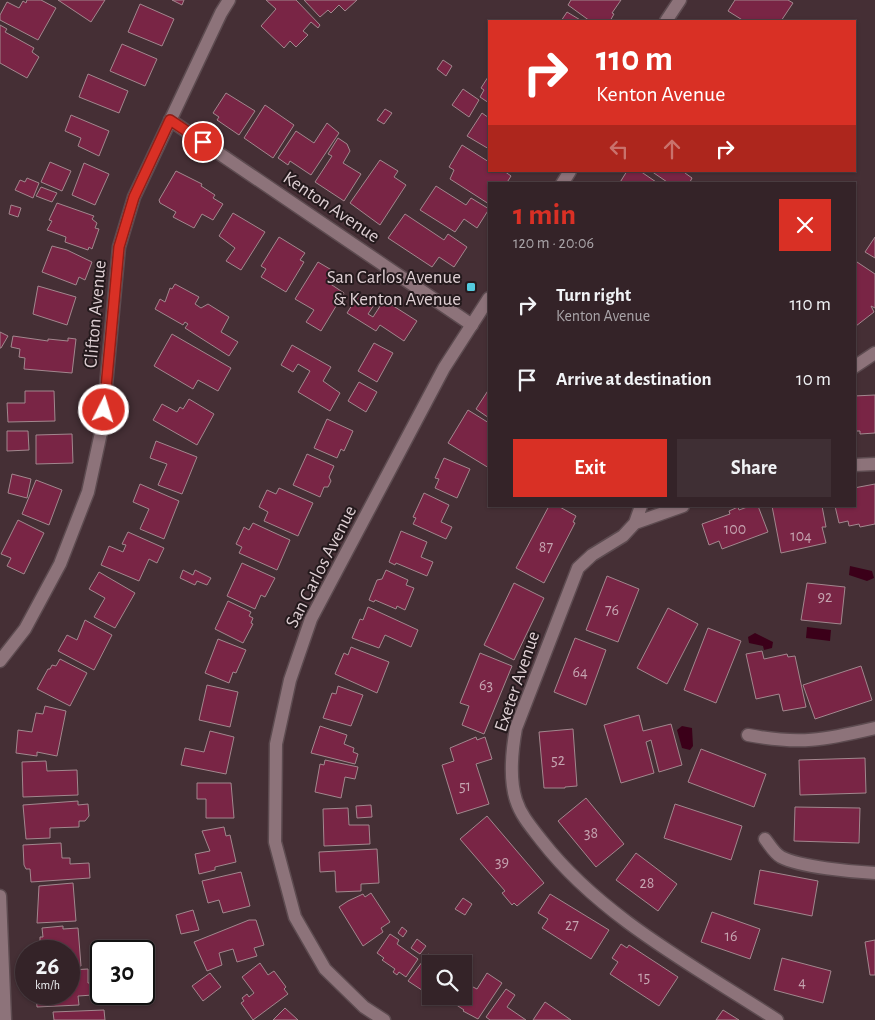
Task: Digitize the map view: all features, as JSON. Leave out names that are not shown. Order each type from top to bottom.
[{"type":"street","name":"Clifton Avenue","points":[[0,661],[25,629],[60,564],[88,492],[102,428],[119,247],[134,197],[221,13],[229,0]]},
{"type":"street","points":[[667,20],[680,0]]},
{"type":"street","name":"Kenton Avenue","points":[[170,120],[472,325]]},
{"type":"street","name":"San Carlos Avenue","points":[[384,1020],[364,1007],[325,969],[295,916],[275,842],[276,744],[290,680],[311,619],[444,368],[488,300]]},
{"type":"street","points":[[856,366],[875,353]]},
{"type":"street","points":[[856,465],[875,464]]},
{"type":"street","points":[[635,523],[641,507]]},
{"type":"street","name":"Exeter Avenue","points":[[680,507],[635,523],[623,536],[584,561],[575,574],[516,728],[512,773],[516,800],[525,819],[553,856],[589,893],[646,934],[777,1020]]},
{"type":"street","points":[[748,735],[781,741],[804,742],[875,728]]},
{"type":"street","points":[[765,839],[775,852],[788,860],[824,867],[875,873]]},
{"type":"street","points":[[0,896],[5,1020]]},
{"type":"shaded area","points":[[850,566],[872,571],[874,578],[867,581],[849,575]]},
{"type":"shaded area","points":[[807,627],[831,630],[830,641],[806,638]]},
{"type":"shaded area","points":[[755,633],[773,642],[772,648],[764,650],[763,646],[749,643],[748,637]]},
{"type":"shaded area","points":[[682,726],[692,728],[693,746],[690,750],[682,748],[677,730]]},
{"type":"building","points":[[27,0],[41,0],[56,8],[38,40],[0,20],[0,15],[7,2],[19,8],[23,1],[26,3]]},
{"type":"building","points":[[58,0],[105,0],[91,22]]},
{"type":"building","points":[[172,0],[184,0],[182,5]]},
{"type":"building","points":[[266,0],[296,0],[320,25],[318,28],[311,22],[303,31],[308,35],[296,47],[290,41],[284,48],[261,26],[276,9]]},
{"type":"building","points":[[304,0],[357,0],[345,11],[339,5],[331,13],[328,10],[320,17]]},
{"type":"building","points":[[571,0],[621,0],[612,13],[614,14],[611,20],[589,20],[568,5]]},
{"type":"building","points":[[735,0],[788,0],[793,3],[782,20],[742,20],[728,11]]},
{"type":"building","points":[[140,4],[174,19],[162,46],[128,32]]},
{"type":"building","points":[[567,12],[580,20],[562,20]]},
{"type":"building","points":[[0,25],[7,29],[5,32],[34,48],[32,52],[39,57],[27,78],[0,63]]},
{"type":"building","points":[[122,44],[157,59],[145,86],[110,71]]},
{"type":"building","points":[[443,60],[452,66],[446,76],[437,69]]},
{"type":"building","points":[[88,74],[128,91],[119,113],[79,97]]},
{"type":"building","points":[[488,77],[488,102],[480,97],[484,90],[481,88]]},
{"type":"building","points":[[463,89],[479,100],[469,117],[452,105]]},
{"type":"building","points":[[226,93],[255,111],[239,135],[217,120],[219,117],[213,113]]},
{"type":"building","points":[[265,105],[294,125],[273,158],[244,138]]},
{"type":"building","points":[[385,109],[392,113],[384,124],[377,120]]},
{"type":"building","points":[[482,113],[488,117],[488,148],[467,136]]},
{"type":"building","points":[[71,115],[109,131],[99,156],[78,146],[81,138],[65,131]]},
{"type":"building","points":[[327,123],[339,133],[311,175],[290,161],[288,165],[278,158],[296,131],[314,143]]},
{"type":"building","points":[[338,138],[347,144],[350,151],[343,163],[361,174],[344,201],[315,182],[332,156],[328,154]]},
{"type":"building","points":[[462,145],[488,161],[488,172],[505,172],[511,176],[507,182],[488,182],[488,203],[450,179],[454,170],[449,167]]},
{"type":"building","points":[[380,160],[398,171],[394,177],[406,185],[380,225],[350,203]]},
{"type":"building","points":[[50,162],[71,171],[62,191],[41,182]]},
{"type":"building","points":[[84,163],[109,174],[95,205],[72,195]]},
{"type":"building","points":[[176,171],[202,184],[201,186],[215,195],[213,198],[223,204],[213,220],[202,214],[194,228],[173,217],[176,212],[160,203],[159,200]]},
{"type":"building","points":[[626,172],[641,172],[656,182],[620,182]]},
{"type":"building","points":[[652,172],[686,172],[692,178],[690,182],[667,182]]},
{"type":"building","points":[[27,178],[39,183],[33,198],[15,190],[20,180],[25,182]]},
{"type":"building","points":[[436,186],[466,205],[471,198],[488,208],[477,228],[464,219],[455,232],[420,210]]},
{"type":"building","points":[[41,187],[57,193],[52,202],[36,196]]},
{"type":"building","points":[[57,203],[94,216],[92,219],[97,223],[95,228],[99,229],[92,249],[89,247],[88,250],[65,242],[66,237],[47,230],[52,221],[49,220]]},
{"type":"building","points":[[11,205],[21,208],[18,217],[9,214]]},
{"type":"building","points":[[233,213],[265,232],[241,270],[226,261],[235,248],[219,236]]},
{"type":"building","points":[[405,214],[444,240],[448,234],[467,247],[454,267],[439,257],[432,267],[388,238]]},
{"type":"building","points":[[279,237],[305,253],[300,260],[304,262],[286,292],[261,277],[266,269],[261,266]]},
{"type":"building","points":[[875,237],[875,258],[865,252]]},
{"type":"building","points":[[52,246],[67,250],[92,262],[85,280],[79,277],[76,285],[42,272]]},
{"type":"building","points":[[318,262],[335,272],[329,283],[344,293],[321,331],[306,322],[314,310],[295,299]]},
{"type":"building","points":[[857,262],[875,274],[875,308],[871,306],[874,312],[856,326]]},
{"type":"building","points":[[175,284],[199,297],[195,304],[201,308],[208,304],[229,317],[221,332],[238,342],[229,356],[185,328],[188,324],[185,322],[183,325],[155,309],[160,299],[165,302],[170,288],[172,289]]},
{"type":"building","points":[[38,286],[76,297],[67,325],[33,314]]},
{"type":"building","points":[[359,294],[374,305],[368,314],[373,317],[384,300],[417,321],[404,341],[380,325],[376,331],[347,313]]},
{"type":"building","points":[[0,332],[8,336],[1,348],[0,348]]},
{"type":"building","points":[[172,334],[231,368],[218,391],[198,380],[193,389],[154,366]]},
{"type":"building","points":[[13,336],[48,341],[48,339],[68,341],[68,338],[76,339],[72,373],[24,369],[25,358],[19,357],[20,349],[11,347]]},
{"type":"building","points":[[374,343],[393,353],[377,382],[358,371]]},
{"type":"building","points":[[292,345],[331,367],[323,381],[340,393],[330,411],[298,392],[310,371],[298,364],[293,372],[281,365]]},
{"type":"building","points":[[359,382],[377,392],[366,412],[348,401]]},
{"type":"building","points":[[25,391],[54,391],[55,421],[8,422],[7,403],[25,403]]},
{"type":"building","points":[[488,391],[488,417],[476,409]]},
{"type":"building","points":[[875,395],[875,433],[860,434],[860,431],[856,431],[856,396]]},
{"type":"building","points":[[189,399],[214,414],[197,445],[153,420],[162,404],[177,412],[180,407],[183,409]]},
{"type":"building","points":[[468,410],[488,422],[488,467],[448,443]]},
{"type":"building","points":[[327,419],[353,431],[344,451],[341,449],[337,458],[314,448]]},
{"type":"building","points":[[7,431],[28,431],[29,450],[7,451]]},
{"type":"building","points":[[72,434],[73,463],[36,464],[36,435]]},
{"type":"building","points":[[156,441],[197,457],[182,494],[158,485],[167,464],[150,458]]},
{"type":"building","points":[[307,454],[334,466],[329,477],[331,481],[328,487],[324,487],[320,497],[293,485]]},
{"type":"building","points":[[444,458],[470,469],[457,498],[435,488],[439,479],[435,478]]},
{"type":"building","points":[[12,474],[31,479],[27,498],[8,493]]},
{"type":"building","points":[[36,480],[62,490],[49,525],[22,514]]},
{"type":"building","points":[[140,484],[179,501],[164,539],[140,529],[149,509],[133,502]]},
{"type":"building","points":[[875,484],[875,524],[860,527],[859,524],[849,526],[848,521],[839,523],[835,507],[856,507],[856,488]]},
{"type":"building","points":[[279,488],[313,503],[298,536],[264,521],[268,512],[259,507],[267,490],[276,494]]},
{"type":"building","points":[[424,493],[449,505],[441,522],[452,527],[446,539],[413,524],[416,518],[413,517]]},
{"type":"building","points":[[548,507],[560,507],[576,516],[573,522],[575,523],[544,583],[516,568]]},
{"type":"building","points":[[738,507],[739,510],[747,507],[758,507],[768,532],[722,549],[719,541],[709,545],[702,524],[730,514],[729,511]]},
{"type":"building","points":[[772,507],[822,507],[826,527],[822,527],[826,543],[781,553]]},
{"type":"building","points":[[18,520],[44,533],[24,574],[7,566],[11,558],[1,554]]},
{"type":"building","points":[[253,523],[290,540],[277,570],[239,553],[242,547],[236,544],[244,527],[249,530]]},
{"type":"building","points":[[401,531],[427,542],[421,557],[433,562],[427,576],[389,562]]},
{"type":"building","points":[[128,532],[164,548],[157,563],[149,559],[139,581],[101,565],[109,546],[123,552],[126,545],[122,544]]},
{"type":"building","points":[[242,563],[275,578],[265,597],[261,595],[255,609],[227,596]]},
{"type":"building","points":[[183,570],[193,575],[195,570],[211,578],[207,585],[197,581],[195,585],[180,578]]},
{"type":"building","points":[[386,570],[408,580],[406,585],[414,588],[405,610],[397,606],[396,609],[375,600],[374,602],[369,600],[377,580],[382,579]]},
{"type":"building","points":[[99,572],[135,593],[115,628],[94,617],[105,598],[89,589]]},
{"type":"building","points":[[607,576],[639,589],[618,642],[586,630]]},
{"type":"building","points":[[514,583],[544,598],[514,660],[484,645]]},
{"type":"building","points":[[807,583],[845,587],[841,624],[801,620]]},
{"type":"building","points":[[228,601],[251,612],[249,616],[253,618],[251,623],[253,624],[243,643],[215,629]]},
{"type":"building","points":[[368,607],[418,630],[411,647],[385,635],[379,648],[352,638],[360,619],[363,620]]},
{"type":"building","points":[[668,608],[698,624],[667,684],[637,668]]},
{"type":"building","points":[[85,620],[112,635],[94,670],[58,651],[67,635],[77,640]]},
{"type":"building","points":[[708,628],[741,641],[716,703],[684,690]]},
{"type":"building","points":[[575,638],[606,650],[586,705],[554,692]]},
{"type":"building","points":[[218,639],[246,650],[236,673],[233,672],[229,683],[205,673]]},
{"type":"building","points":[[351,647],[389,662],[377,693],[335,674],[344,653],[348,655]]},
{"type":"building","points":[[762,651],[764,659],[787,654],[788,657],[795,656],[806,707],[783,711],[779,694],[756,699],[746,654]]},
{"type":"building","points":[[480,653],[512,666],[484,734],[462,725],[469,706],[460,703]]},
{"type":"building","points":[[60,659],[87,673],[70,706],[37,689],[48,669],[52,665],[56,666]]},
{"type":"building","points":[[861,666],[872,700],[815,719],[803,685]]},
{"type":"building","points":[[207,685],[238,692],[230,727],[199,720]]},
{"type":"building","points":[[338,686],[363,695],[351,726],[323,718],[332,693],[336,694]]},
{"type":"building","points":[[45,706],[66,711],[57,756],[37,752],[37,756],[16,753],[18,730],[32,732],[36,713],[43,714]]},
{"type":"building","points":[[639,715],[643,731],[671,724],[682,765],[659,772],[651,740],[646,742],[654,773],[621,783],[604,725]]},
{"type":"building","points":[[320,726],[347,735],[344,744],[354,748],[353,752],[358,754],[355,764],[311,753]]},
{"type":"building","points":[[573,729],[577,786],[544,788],[539,732]]},
{"type":"building","points":[[210,731],[234,737],[226,774],[181,765],[185,748],[204,752]]},
{"type":"building","points":[[476,737],[477,740],[485,737],[492,759],[476,764],[489,804],[457,814],[442,765],[454,761],[450,748]]},
{"type":"building","points":[[701,749],[766,774],[754,807],[688,782]]},
{"type":"building","points":[[865,758],[866,793],[800,795],[799,760]]},
{"type":"building","points":[[325,760],[358,767],[355,779],[345,777],[341,798],[315,792],[320,764],[324,765]]},
{"type":"building","points":[[46,761],[47,771],[77,770],[78,795],[23,797],[22,762]]},
{"type":"building","points":[[197,783],[231,783],[234,818],[206,818],[206,799],[197,799]]},
{"type":"building","points":[[586,798],[624,844],[596,867],[558,821]]},
{"type":"building","points":[[78,801],[78,805],[88,804],[89,816],[85,821],[79,821],[79,827],[50,828],[50,838],[26,839],[23,805]]},
{"type":"building","points":[[675,804],[742,826],[731,860],[664,838]]},
{"type":"building","points":[[371,805],[372,817],[357,818],[356,806]]},
{"type":"building","points":[[795,807],[860,808],[859,843],[794,841]]},
{"type":"building","points":[[348,808],[349,825],[369,825],[370,844],[324,846],[323,809]]},
{"type":"building","points":[[487,816],[544,883],[517,906],[514,903],[512,905],[502,893],[505,891],[460,839]]},
{"type":"building","points":[[224,827],[226,836],[230,835],[236,862],[215,867],[215,870],[199,874],[195,854],[210,851],[202,831]]},
{"type":"building","points":[[61,843],[62,858],[70,858],[70,864],[89,863],[90,878],[31,882],[30,869],[26,869],[24,865],[23,845]]},
{"type":"building","points":[[377,849],[379,883],[361,884],[361,891],[336,892],[335,871],[320,872],[319,852]]},
{"type":"building","points":[[636,853],[677,884],[658,911],[616,880]]},
{"type":"building","points":[[760,870],[818,881],[812,916],[754,904]]},
{"type":"building","points":[[241,872],[250,906],[223,913],[219,900],[208,903],[202,881]]},
{"type":"building","points":[[73,883],[76,921],[37,923],[39,886]]},
{"type":"building","points":[[371,893],[390,922],[381,928],[383,932],[363,946],[339,907],[363,894],[365,897]]},
{"type":"building","points":[[550,894],[609,930],[591,959],[542,928],[548,919],[538,913]]},
{"type":"building","points":[[463,898],[472,904],[465,915],[455,909]]},
{"type":"building","points":[[193,910],[199,930],[181,934],[176,915]]},
{"type":"building","points":[[712,912],[760,929],[750,959],[701,942]]},
{"type":"building","points":[[249,920],[256,920],[264,945],[254,948],[257,956],[237,962],[233,949],[219,953],[222,965],[207,971],[194,942]]},
{"type":"building","points":[[63,926],[63,929],[78,928],[79,940],[40,940],[40,937],[43,937],[42,928]]},
{"type":"building","points":[[402,927],[407,931],[403,937],[398,933]]},
{"type":"building","points":[[390,934],[399,940],[397,944],[418,959],[406,977],[399,972],[397,975],[393,972],[395,969],[382,960],[384,958],[377,953]]},
{"type":"building","points":[[417,939],[426,946],[420,954],[411,948]]},
{"type":"building","points":[[875,940],[875,975],[870,975],[865,942]]},
{"type":"building","points":[[621,944],[627,948],[629,945],[678,977],[659,1006],[610,974],[618,962],[612,958]]},
{"type":"building","points":[[782,958],[831,971],[823,1003],[774,990]]},
{"type":"building","points":[[422,962],[422,990],[408,981]]},
{"type":"building","points":[[260,963],[268,975],[274,971],[286,987],[284,989],[288,994],[253,1020],[241,1003],[244,1001],[242,998],[247,994],[249,997],[254,993],[242,977]]},
{"type":"building","points":[[80,969],[88,969],[90,995],[80,996]]},
{"type":"building","points":[[210,973],[221,987],[203,1001],[192,986]]},
{"type":"building","points":[[487,973],[502,983],[478,1019],[456,1005],[472,1005],[472,986],[477,989]]},
{"type":"building","points":[[506,989],[515,995],[507,1007],[526,1020],[490,1020],[486,1017]]},
{"type":"building","points":[[545,1002],[571,1020],[533,1020]]},
{"type":"building","points":[[37,1005],[79,1005],[37,1007]]},
{"type":"building","points":[[285,1008],[298,1020],[273,1020]]},
{"type":"building","points":[[104,1010],[105,1020],[54,1020],[53,1012]]},
{"type":"building","points":[[723,1010],[739,1020],[716,1020]]},
{"type":"place","name":"San Carlos Avenue & Kenton Avenue","points":[[471,287]]},
{"type":"route","points":[[104,410],[119,247],[134,197],[170,120],[203,142]]}]
